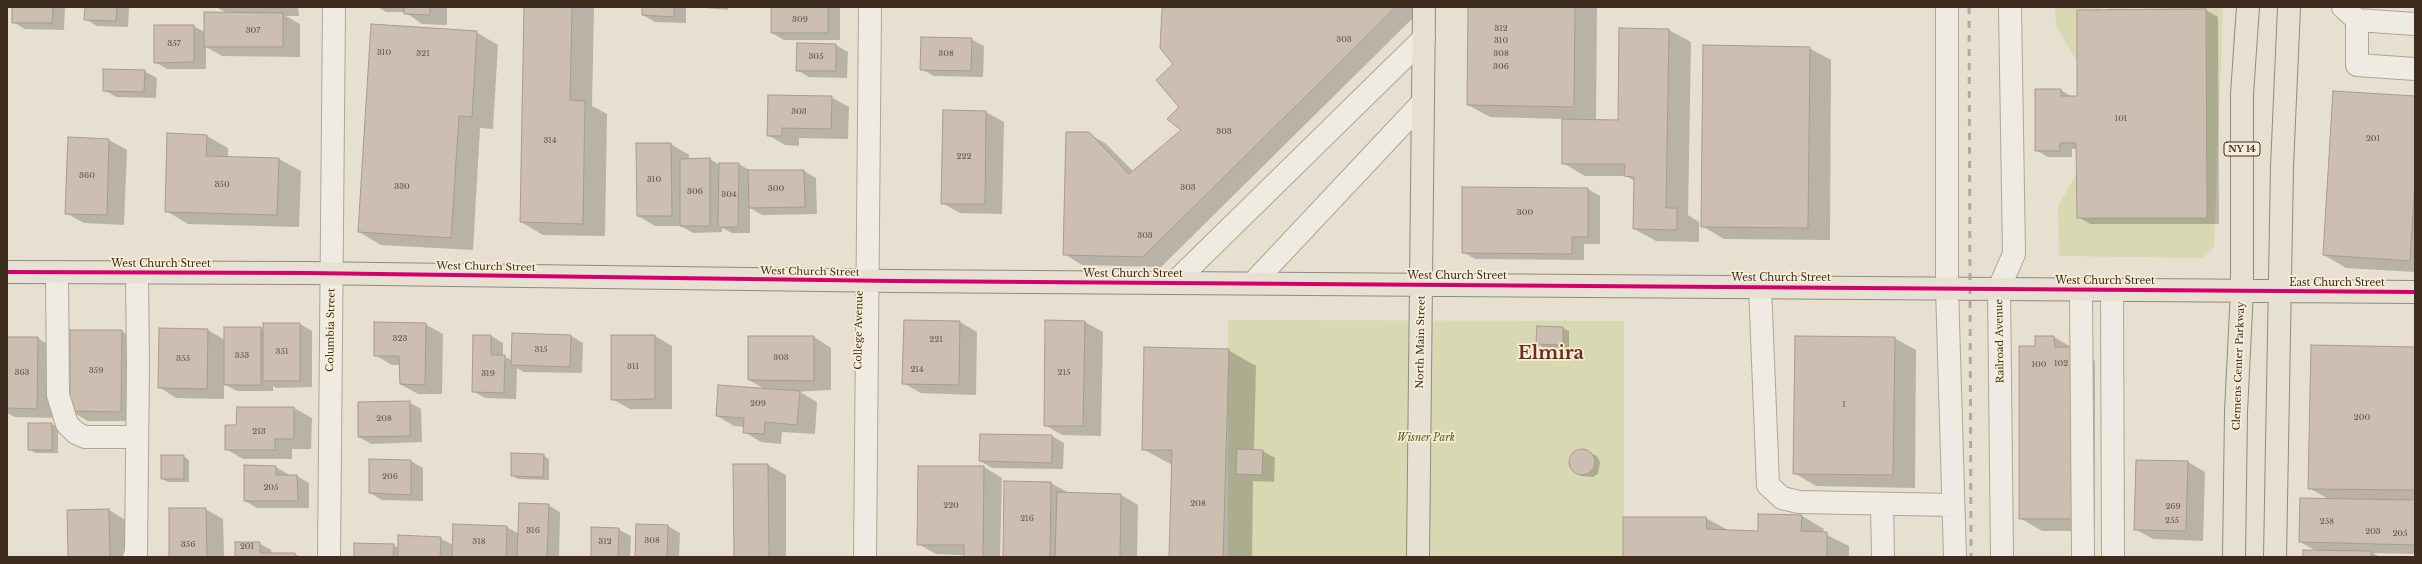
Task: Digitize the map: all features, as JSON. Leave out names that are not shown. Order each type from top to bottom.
[{"type":"main road","name":"North Main Street","points":[[1418,557],[1424,7]]},
{"type":"main road","name":"Clemens Center Parkway","points":[[2248,7],[2242,94],[2261,290],[2276,557]]},
{"type":"main road","name":"Clemens Center Parkway","points":[[2234,557],[2236,412],[2261,290],[2282,167],[2289,7]]},
{"type":"main road","name":"West Church Street","points":[[7,272],[332,273],[867,281],[2261,290]]},
{"type":"main road","name":"East Church Street","points":[[2261,290],[2415,292]]},
{"type":"street","name":"Columbia Street","points":[[329,557],[334,7]]},
{"type":"street","name":"College Avenue","points":[[865,557],[870,7]]},
{"type":"street","points":[[1947,7],[1947,288],[1955,557]]},
{"type":"street","name":"Railroad Avenue","points":[[2002,557],[1999,288],[2014,254],[2010,7]]},
{"type":"street","points":[[2415,24],[2350,14],[2357,65],[2415,69]]},
{"type":"street","points":[[1175,282],[1424,38]]},
{"type":"street","points":[[1253,283],[1423,102]]},
{"type":"street","points":[[57,272],[58,395],[67,424],[76,433],[84,436],[137,437]]},
{"type":"street","points":[[134,557],[137,437],[137,272]]},
{"type":"street","points":[[1760,286],[1768,485],[1782,498],[1799,502],[1953,505]]},
{"type":"street","points":[[2081,289],[2083,557]]},
{"type":"street","points":[[2112,289],[2113,557]]},
{"type":"street","points":[[1882,504],[1883,557]]},
{"type":"green space","points":[[2055,7],[2100,7],[2101,10],[2109,10],[2109,7],[2144,10],[2144,7],[2223,7],[2214,247],[2203,258],[2059,256],[2058,206],[2077,173],[2077,61],[2056,26]]},
{"type":"green space","name":"Wisner Park","points":[[1228,320],[1624,321],[1624,557],[1228,557]]},
{"type":"building","points":[[12,7],[53,7],[52,23],[12,23]]},
{"type":"building","points":[[85,7],[117,7],[116,21],[84,20]]},
{"type":"building","points":[[404,7],[430,7],[430,15],[404,14]]},
{"type":"building","points":[[524,7],[572,7],[570,100],[585,101],[583,224],[520,222]]},
{"type":"building","points":[[642,7],[674,7],[674,17],[642,15]]},
{"type":"building","points":[[771,7],[828,7],[828,33],[771,33]]},
{"type":"building","points":[[1165,7],[1396,7],[1143,257],[1063,255],[1066,132],[1089,132],[1129,174],[1181,130],[1167,119],[1179,107],[1156,80],[1173,64],[1160,48],[1162,9]]},
{"type":"building","points":[[1468,7],[1575,7],[1574,107],[1467,105]]},
{"type":"building","points":[[2206,9],[2207,218],[2077,218],[2076,143],[2060,143],[2060,151],[2035,151],[2035,89],[2061,89],[2061,96],[2077,96],[2077,10]]},
{"type":"building","points":[[204,12],[283,13],[283,47],[204,47]]},
{"type":"building","points":[[371,24],[477,31],[472,117],[459,116],[451,238],[358,232]]},
{"type":"building","points":[[154,25],[194,25],[194,62],[154,63]]},
{"type":"building","points":[[1619,28],[1669,29],[1666,208],[1677,208],[1677,230],[1633,229],[1634,177],[1624,176],[1625,164],[1562,164],[1562,119],[1618,120]]},
{"type":"building","points":[[921,37],[972,38],[971,71],[920,70]]},
{"type":"building","points":[[797,43],[836,44],[836,71],[796,71]]},
{"type":"building","points":[[1703,45],[1810,47],[1808,228],[1701,227]]},
{"type":"building","points":[[103,69],[145,70],[144,92],[103,91]]},
{"type":"building","points":[[2333,91],[2415,96],[2415,182],[2410,261],[2323,255]]},
{"type":"building","points":[[768,95],[832,96],[831,129],[782,128],[782,136],[767,136]]},
{"type":"building","points":[[943,110],[986,111],[985,204],[941,204]]},
{"type":"building","points":[[167,133],[207,135],[206,156],[279,158],[277,215],[165,212]]},
{"type":"building","points":[[68,137],[109,139],[107,215],[65,214]]},
{"type":"building","points":[[636,143],[671,143],[672,216],[637,216]]},
{"type":"building","points":[[710,158],[710,226],[680,226],[680,159]]},
{"type":"building","points":[[719,163],[739,163],[738,227],[718,227]]},
{"type":"building","points":[[748,170],[804,170],[805,207],[749,208]]},
{"type":"building","points":[[1462,187],[1588,188],[1588,237],[1572,237],[1572,254],[1462,253]]},
{"type":"building","points":[[904,320],[960,321],[959,385],[902,384]]},
{"type":"building","points":[[1045,320],[1085,321],[1083,426],[1044,426]]},
{"type":"building","points":[[374,322],[426,323],[425,385],[400,384],[399,356],[374,356]]},
{"type":"building","points":[[263,323],[300,323],[300,381],[263,381]]},
{"type":"building","points":[[1537,326],[1563,327],[1563,345],[1536,344]]},
{"type":"building","points":[[224,327],[261,327],[261,385],[224,385]]},
{"type":"building","points":[[159,328],[208,329],[207,389],[158,388]]},
{"type":"building","points":[[70,330],[122,330],[121,412],[70,411]]},
{"type":"building","points":[[512,333],[571,335],[570,367],[511,365]]},
{"type":"building","points":[[473,335],[491,335],[491,355],[505,355],[504,393],[472,392]]},
{"type":"building","points":[[611,335],[655,335],[655,399],[611,400]]},
{"type":"building","points":[[748,336],[814,336],[814,381],[748,380]]},
{"type":"building","points":[[1795,336],[1895,337],[1893,475],[1793,474]]},
{"type":"building","points":[[2035,336],[2054,336],[2055,347],[2073,347],[2073,519],[2019,519],[2019,346],[2035,346]]},
{"type":"building","points":[[7,337],[38,337],[37,409],[7,408]]},
{"type":"building","points":[[2311,345],[2415,347],[2415,490],[2308,489]]},
{"type":"building","points":[[1144,347],[1229,349],[1223,557],[1169,557],[1172,450],[1142,450]]},
{"type":"building","points":[[718,385],[800,391],[797,425],[765,422],[764,434],[743,433],[744,418],[716,416]]},
{"type":"building","points":[[410,401],[410,436],[358,437],[358,402]]},
{"type":"building","points":[[237,407],[294,407],[294,439],[275,439],[275,450],[225,450],[225,425],[236,425]]},
{"type":"building","points":[[28,423],[52,423],[52,450],[28,450]]},
{"type":"building","points":[[980,434],[1052,435],[1052,463],[979,461]]},
{"type":"building","points":[[1237,449],[1263,450],[1262,475],[1236,474]]},
{"type":"building","points":[[1582,449],[1591,453],[1595,462],[1591,471],[1582,475],[1573,471],[1569,462],[1573,453]]},
{"type":"building","points":[[511,453],[544,454],[543,477],[511,476]]},
{"type":"building","points":[[161,455],[184,455],[184,479],[161,479]]},
{"type":"building","points":[[369,459],[411,460],[411,495],[369,493]]},
{"type":"building","points":[[2136,460],[2188,461],[2186,531],[2134,530]]},
{"type":"building","points":[[733,464],[768,464],[769,557],[734,557]]},
{"type":"building","points":[[244,465],[276,466],[276,475],[297,475],[298,501],[244,501]]},
{"type":"building","points":[[918,466],[984,466],[983,557],[964,557],[964,545],[917,545]]},
{"type":"building","points":[[1004,481],[1051,482],[1050,557],[1003,557]]},
{"type":"building","points":[[1057,492],[1121,494],[1120,557],[1055,557]]},
{"type":"building","points":[[2300,498],[2415,500],[2415,545],[2299,542]]},
{"type":"building","points":[[519,503],[549,504],[547,557],[517,557]]},
{"type":"building","points":[[169,508],[206,508],[207,557],[169,557]]},
{"type":"building","points":[[109,509],[110,557],[68,557],[67,510]]},
{"type":"building","points":[[1758,514],[1802,515],[1801,531],[1827,532],[1827,557],[1623,557],[1623,517],[1706,517],[1707,529],[1758,531]]},
{"type":"building","points":[[453,524],[507,526],[506,557],[452,557]]},
{"type":"building","points":[[636,524],[668,525],[667,557],[635,557]]},
{"type":"building","points":[[591,527],[619,528],[618,557],[591,557]]},
{"type":"building","points":[[398,535],[441,537],[440,557],[398,557]]},
{"type":"building","points":[[235,542],[260,542],[260,553],[295,553],[295,557],[235,557]]},
{"type":"building","points":[[354,543],[394,544],[393,557],[354,557]]},
{"type":"building","points":[[2303,550],[2371,551],[2371,557],[2303,557]]},
{"type":"railway","points":[[1969,7],[1971,557]]},
{"type":"cycle path","points":[[7,272],[306,273],[895,281],[2415,292]]},
{"type":"district","name":"Elmira","points":[[1551,354]]}]
